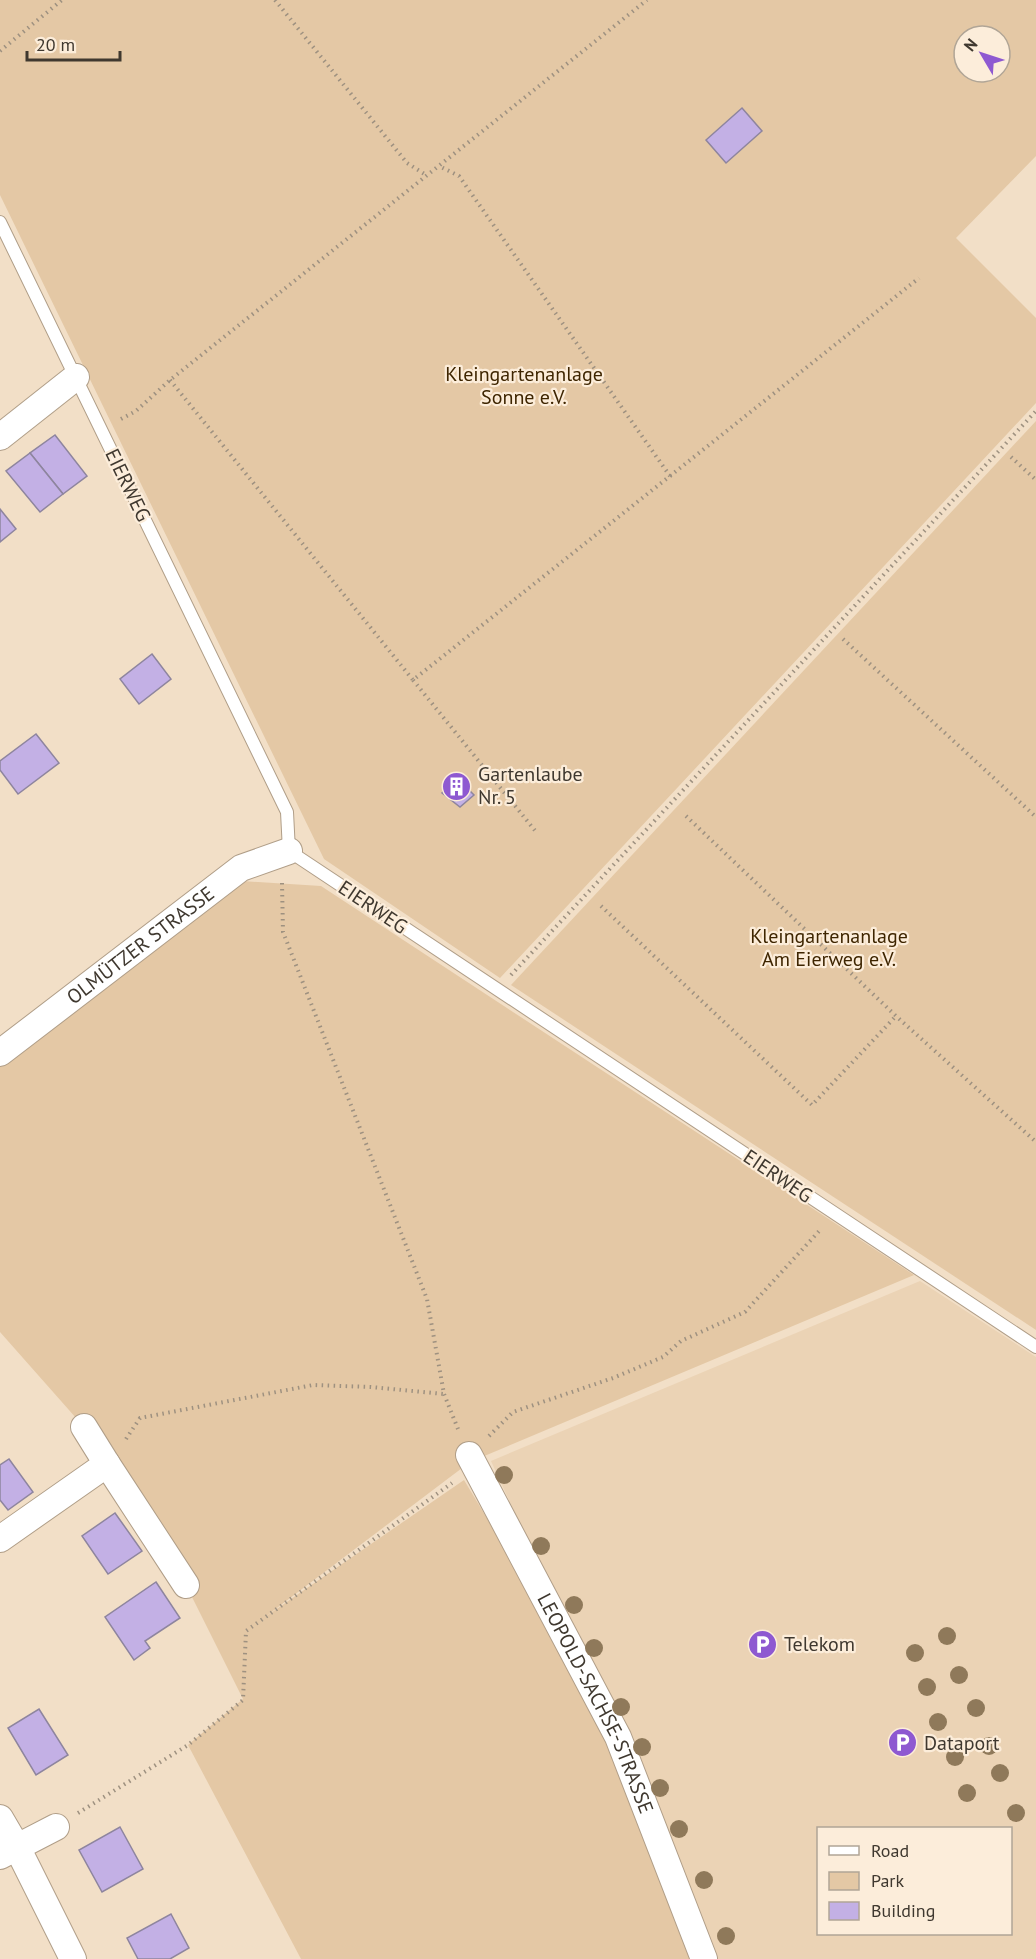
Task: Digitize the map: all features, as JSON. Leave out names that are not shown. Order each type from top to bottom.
[{"type":"street","points":[[0,437],[76,377]]},
{"type":"street","name":"OLMÜTZER STRASSE","points":[[0,1053],[241,868],[289,851]]},
{"type":"street","points":[[84,1427],[186,1585]]},
{"type":"street","name":"LEOPOLD-SACHSE-STRASSE","points":[[469,1455],[618,1737],[704,1959]]},
{"type":"street","points":[[0,1539],[107,1464]]},
{"type":"street","points":[[0,1818],[9,1851],[74,1959]]},
{"type":"street","points":[[9,1851],[56,1827]]},
{"type":"lane","name":"EIERWEG","points":[[0,222],[287,812],[289,851],[1036,1347]]},
{"type":"path","points":[[275,0],[406,163],[426,175]]},
{"type":"path","points":[[102,430],[136,411],[170,380],[646,0]]},
{"type":"path","points":[[0,51],[58,1]]},
{"type":"path","points":[[439,166],[459,176],[670,476]]},
{"type":"path","points":[[413,680],[919,278]]},
{"type":"path","points":[[170,380],[537,833]]},
{"type":"path","points":[[498,989],[1036,411]]},
{"type":"path","points":[[1011,457],[1036,480]]},
{"type":"path","points":[[843,639],[1036,817]]},
{"type":"path","points":[[686,816],[896,1016],[1036,1142]]},
{"type":"path","points":[[289,851],[281,879],[283,932],[427,1299],[444,1394],[469,1455]]},
{"type":"path","points":[[602,906],[812,1106],[896,1016]]},
{"type":"path","points":[[56,1827],[188,1745],[243,1700],[246,1630],[461,1476],[469,1455],[513,1412],[614,1378],[663,1357],[681,1341],[745,1312],[834,1214]]},
{"type":"path","points":[[107,1464],[140,1418],[313,1385],[371,1387],[444,1394]]},
{"type":"shaded area","points":[[920,1281],[1036,1357],[1036,1959],[696,1959],[618,1737],[491,1461]]},
{"type":"green space","name":"Kleingartenanlage Sonne e.V.","points":[[0,0],[1036,0],[1036,156],[956,238],[1036,318],[1036,403],[500,978],[324,859],[0,195]]},
{"type":"green space","name":"Kleingartenanlage Am Eierweg e.V.","points":[[1036,421],[1036,1330],[511,985]]},
{"type":"green space","points":[[242,881],[321,886],[914,1275],[470,1462],[265,1617],[464,1480],[618,1737],[704,1959],[301,1959],[188,1745],[243,1699],[186,1585],[84,1427],[0,1332],[0,1059]]},
{"type":"building","points":[[742,108],[762,131],[726,163],[706,140]]},
{"type":"building","points":[[55,435],[87,476],[63,494],[30,453]]},
{"type":"building","points":[[30,453],[63,494],[40,512],[6,471]]},
{"type":"building","points":[[0,509],[16,529],[0,542]]},
{"type":"building","points":[[152,654],[171,679],[139,704],[120,679]]},
{"type":"building","points":[[36,734],[59,763],[18,794],[0,770],[0,761]]},
{"type":"building","name":"Gartenlaube Nr. 5","points":[[457,778],[474,795],[460,807],[442,793]]},
{"type":"building","points":[[9,1459],[33,1492],[8,1510],[0,1500],[0,1465]]},
{"type":"building","points":[[115,1513],[142,1551],[108,1574],[82,1536]]},
{"type":"building","points":[[156,1582],[180,1618],[145,1641],[150,1648],[134,1660],[105,1617]]},
{"type":"building","points":[[39,1709],[68,1755],[36,1775],[8,1728]]},
{"type":"building","points":[[120,1827],[143,1869],[102,1892],[79,1850]]},
{"type":"building","points":[[171,1914],[189,1948],[170,1959],[138,1959],[127,1938]]},
{"type":"place","name":"Gartenlaube Nr. 5","points":[[457,786]]},
{"type":"place","name":"Telekom","points":[[763,1644]]},
{"type":"place","name":"Dataport","points":[[903,1743]]}]
